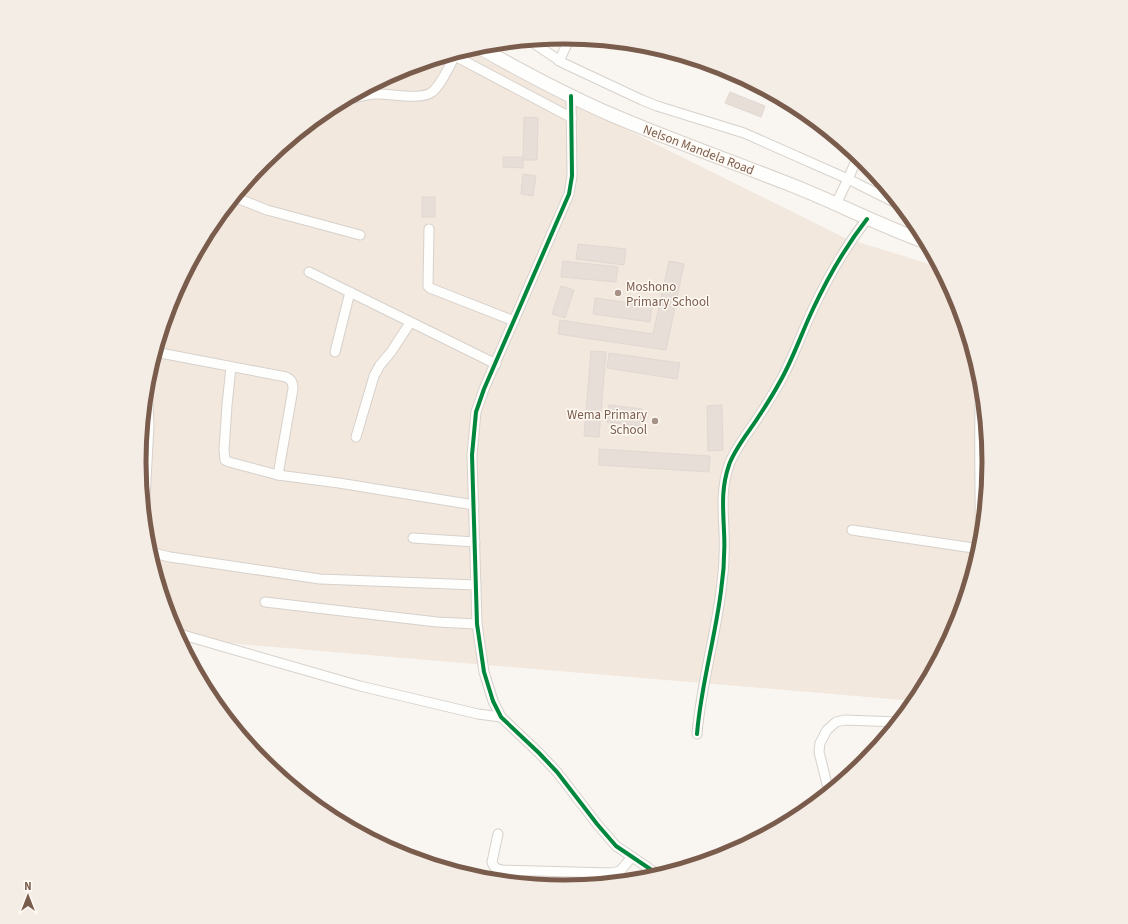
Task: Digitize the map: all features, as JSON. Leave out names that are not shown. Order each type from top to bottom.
[{"type":"main road","name":"Nelson Mandela Road","points":[[487,51],[571,96],[611,115],[781,180],[868,219],[917,238]]},
{"type":"street","points":[[559,60],[567,44]]},
{"type":"street","points":[[537,45],[559,60],[656,106],[744,133],[848,179],[882,191]]},
{"type":"street","points":[[460,57],[572,118]]},
{"type":"street","points":[[364,95],[428,95],[434,91],[451,60]]},
{"type":"street","points":[[571,96],[571,185],[496,364],[484,389],[476,412],[472,456],[477,624],[484,672],[501,717],[540,753],[557,772],[616,846],[652,871]]},
{"type":"street","points":[[836,204],[855,162]]},
{"type":"street","points":[[239,199],[267,210],[360,235]]},
{"type":"street","points":[[696,734],[701,695],[716,626],[721,590],[724,548],[722,493],[730,464],[746,435],[772,396],[792,360],[813,309],[831,273],[855,235],[868,219]]},
{"type":"street","points":[[429,229],[428,286],[514,321]]},
{"type":"street","points":[[309,272],[496,364]]},
{"type":"street","points":[[335,352],[350,292]]},
{"type":"street","points":[[356,438],[374,376],[380,365],[391,352],[410,323]]},
{"type":"street","points":[[160,353],[286,377],[292,382],[293,389],[278,475]]},
{"type":"street","points":[[231,367],[224,450],[225,460],[278,475],[339,483],[474,505]]},
{"type":"street","points":[[979,418],[981,489]]},
{"type":"street","points":[[146,473],[149,419]]},
{"type":"street","points":[[852,530],[973,548]]},
{"type":"street","points":[[413,538],[475,542]]},
{"type":"street","points":[[156,554],[320,579],[476,585]]},
{"type":"street","points":[[265,602],[437,622],[477,624]]},
{"type":"street","points":[[184,636],[360,686],[478,714],[501,717]]},
{"type":"street","points":[[827,786],[819,755],[820,743],[827,730],[836,722],[845,720],[891,722]]},
{"type":"street","points":[[498,834],[492,862],[496,869],[611,873],[620,871],[632,857]]},
{"type":"shaded area","points":[[474,54],[845,238],[932,265],[950,302],[960,328],[974,380],[981,435],[981,489],[974,544],[960,596],[939,647],[907,700],[186,640],[168,596],[154,544],[147,489],[147,435],[154,380],[168,328],[189,277],[216,230],[232,208],[268,166],[310,130],[332,114],[379,87],[404,76],[430,66]]},
{"type":"building","points":[[730,92],[765,106],[761,117],[725,103]]},
{"type":"building","points":[[524,117],[538,118],[537,160],[523,160]]},
{"type":"building","points":[[503,157],[523,157],[523,168],[503,167]]},
{"type":"building","points":[[523,174],[536,176],[533,196],[521,194]]},
{"type":"building","points":[[422,197],[435,197],[435,217],[422,217]]},
{"type":"building","points":[[578,244],[626,249],[624,265],[576,259]]},
{"type":"building","points":[[563,261],[618,267],[616,282],[561,277]]},
{"type":"building","points":[[669,261],[684,264],[666,350],[558,334],[560,320],[653,334]]},
{"type":"building","points":[[561,286],[574,290],[565,318],[552,314]]},
{"type":"building","points":[[595,298],[652,306],[650,322],[593,314]]},
{"type":"building","points":[[591,351],[606,352],[599,437],[584,436]]},
{"type":"building","points":[[609,353],[680,363],[677,379],[607,368]]},
{"type":"building","points":[[609,405],[642,409],[640,426],[607,422]]},
{"type":"building","points":[[722,405],[723,450],[708,451],[707,406]]},
{"type":"building","points":[[599,449],[710,456],[709,472],[599,465]]},
{"type":"cycle path","points":[[571,96],[572,176],[569,194],[484,389],[476,412],[472,455],[477,624],[484,672],[493,701],[501,717],[557,772],[616,846],[652,871]]},
{"type":"cycle path","points":[[697,734],[724,568],[723,498],[726,473],[738,446],[765,407],[782,378],[813,309],[831,274],[867,219]]},
{"type":"place","name":"Moshono Primary School","points":[[618,293]]},
{"type":"place","name":"Wema Primary School","points":[[655,421]]}]
